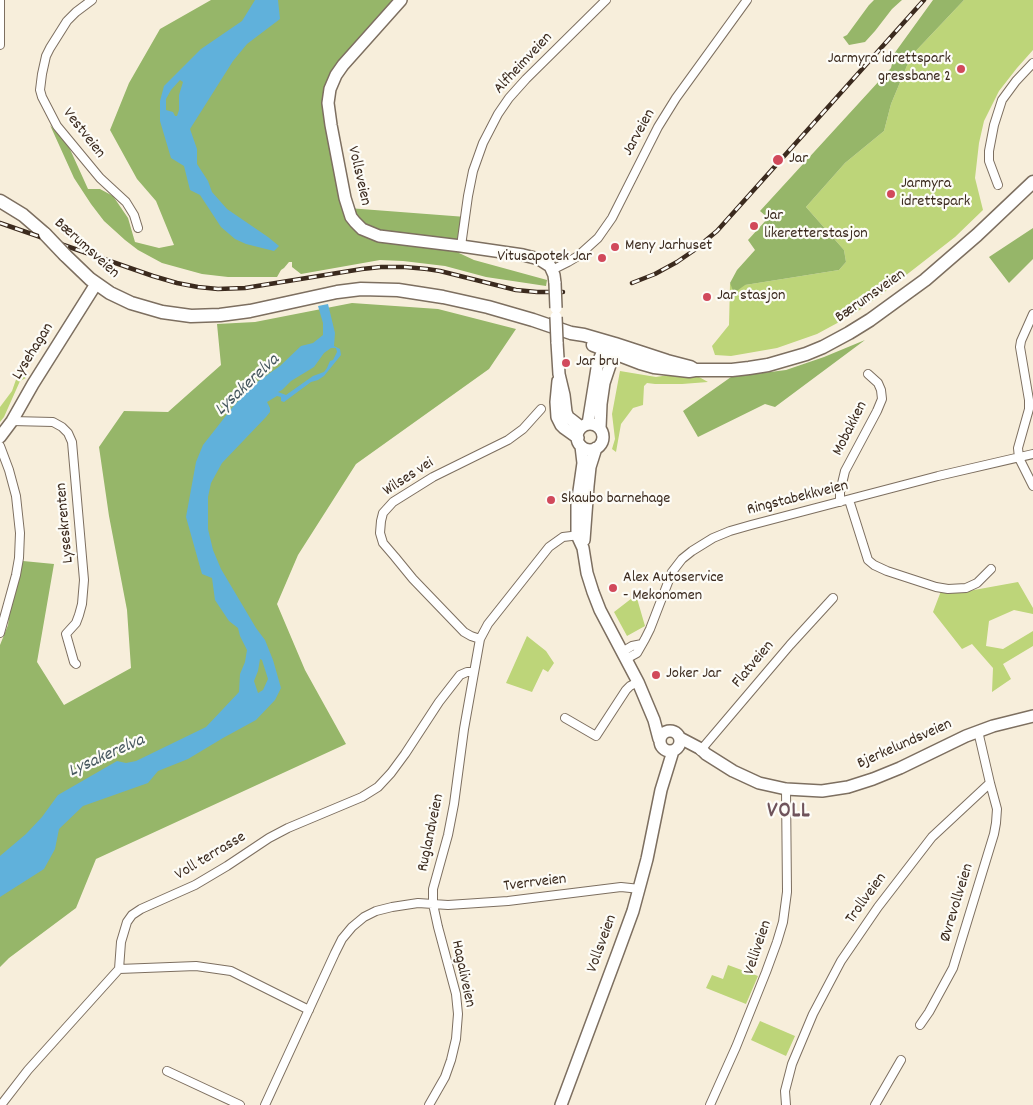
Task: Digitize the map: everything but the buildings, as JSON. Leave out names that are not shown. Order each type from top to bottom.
[{"type":"main road","name":"Vollsveien","points":[[401,0],[343,65],[330,88],[328,103],[330,125],[345,198],[354,222],[362,230],[371,234],[532,257],[543,261],[552,270]]},
{"type":"main road","name":"Bærumsveien","points":[[0,201],[23,215],[45,234],[96,284],[131,303],[152,310],[191,316],[214,315],[273,306],[337,292],[361,289],[398,290],[466,302],[501,311],[571,333],[584,335],[611,349],[667,361],[695,370],[732,370],[768,365],[806,354],[837,340],[870,320],[925,280],[1033,182]]},
{"type":"main road","points":[[552,270],[555,283],[559,374],[556,402],[557,417],[561,425],[582,434],[589,449],[596,448],[602,443],[603,434],[600,428],[601,404],[611,349]]},
{"type":"main road","name":"Lysehagan","points":[[0,437],[12,421],[96,284]]},
{"type":"main road","points":[[611,349],[598,362],[582,434],[583,463],[577,505],[583,548],[587,573],[600,610],[670,743]]},
{"type":"main road","points":[[582,434],[592,424],[600,428]]},
{"type":"main road","points":[[581,534],[590,468],[596,448]]},
{"type":"main road","name":"Bjerkelundsveien","points":[[670,743],[702,752],[746,778],[759,783],[786,789],[822,791],[859,784],[886,775],[978,731],[1033,716]]},
{"type":"main road","name":"Vollsveien","points":[[561,1105],[640,889],[652,841],[670,743]]},
{"type":"street","points":[[0,0],[0,45]]},
{"type":"street","name":"Vestveien","points":[[92,0],[67,21],[50,48],[44,65],[40,90],[57,126],[100,178],[126,202],[134,215],[138,228]]},
{"type":"street","name":"Alfheimveien","points":[[462,246],[473,171],[483,143],[498,114],[509,98],[526,80],[606,0]]},
{"type":"street","name":"Jarveien","points":[[552,270],[578,256],[598,238],[612,218],[658,128],[676,98],[747,0]]},
{"type":"street","points":[[998,186],[990,161],[989,150],[994,125],[1002,100],[1016,80],[1033,63]]},
{"type":"street","points":[[1033,314],[1021,341],[1020,348],[1029,409],[1018,448],[1019,458],[1033,486]]},
{"type":"street","name":"Mobakken","points":[[840,502],[840,492],[845,471],[882,399],[878,383],[868,374]]},
{"type":"street","name":"Wilses vei","points":[[480,639],[464,632],[383,543],[380,532],[383,513],[393,502],[433,477],[508,440],[523,429],[541,409]]},
{"type":"street","name":"Lyseskrenten","points":[[12,421],[53,422],[68,433],[72,442],[84,580],[80,615],[66,634],[76,664]]},
{"type":"street","points":[[0,446],[16,496],[20,533],[16,575],[0,633]]},
{"type":"street","name":"Ringstabekkveien","points":[[624,655],[637,653],[650,629],[672,572],[682,559],[713,538],[730,531],[938,476],[1033,454]]},
{"type":"street","points":[[849,500],[868,560],[874,565],[936,587],[948,589],[966,588],[977,583],[991,569]]},
{"type":"street","name":"Ruglandveien","points":[[433,904],[433,889],[448,835],[480,639],[488,624],[549,547],[564,537],[581,534]]},
{"type":"street","name":"Flatveien","points":[[702,752],[790,645],[833,598]]},
{"type":"street","name":"Voll terrasse","points":[[119,969],[121,942],[127,922],[132,915],[141,908],[195,885],[288,828],[355,800],[378,786],[391,773],[439,702],[460,675],[474,672]]},
{"type":"street","points":[[565,718],[596,736],[626,690],[630,686],[639,684]]},
{"type":"street","points":[[978,731],[990,783]]},
{"type":"street","name":"Øvrevollveien","points":[[920,1024],[952,968],[994,834],[997,809],[990,783]]},
{"type":"street","name":"Trollveien","points":[[786,1105],[785,1091],[792,1064],[814,1014],[841,961],[884,899],[932,837],[990,783]]},
{"type":"street","name":"Velliveien","points":[[710,1105],[766,972],[783,922],[787,892],[786,789]]},
{"type":"street","name":"Tverrveien","points":[[433,904],[448,905],[508,901],[621,887],[640,889]]},
{"type":"street","points":[[265,1105],[334,953],[352,927],[364,917],[392,906],[418,902],[433,904]]},
{"type":"street","name":"Hagaliveien","points":[[429,1105],[445,1076],[451,1060],[456,1039],[458,1014],[456,994],[433,904]]},
{"type":"street","points":[[2,1105],[28,1070],[119,969],[196,966],[231,971],[308,1010]]},
{"type":"street","points":[[875,1105],[901,1060]]},
{"type":"street","points":[[167,1072],[240,1105]]},
{"type":"green space","points":[[211,0],[401,0],[351,56],[328,103],[348,208],[466,217],[459,253],[474,260],[547,280],[546,286],[486,277],[445,266],[380,260],[301,274],[292,267],[292,262],[289,262],[277,277],[228,277],[202,274],[162,263],[138,250],[125,240],[104,221],[74,178],[50,125],[69,147],[88,189],[100,189],[113,196],[128,218],[135,242],[159,248],[174,245],[156,201],[137,179],[110,130],[129,83],[160,29]]},
{"type":"green space","points":[[874,0],[902,0],[892,9],[865,42],[849,45],[843,37],[847,35]]},
{"type":"green space","points":[[933,0],[964,0],[911,56],[891,104],[884,131],[845,163],[806,207],[844,250],[846,262],[839,270],[745,285],[734,293],[730,283],[737,270],[755,250],[748,240],[768,218],[760,211],[891,68],[891,58]]},
{"type":"green space","points":[[964,0],[1033,0],[1033,50],[999,91],[984,121],[979,143],[975,178],[983,210],[955,237],[854,314],[817,334],[777,348],[731,356],[715,355],[712,346],[729,325],[730,284],[745,285],[839,270],[846,262],[844,250],[806,207],[845,163],[884,131],[891,104],[911,56]]},
{"type":"green space","points":[[1033,228],[1033,259],[1009,283],[989,257]]},
{"type":"green space","points":[[352,303],[438,309],[516,329],[489,369],[356,464],[298,555],[277,604],[305,670],[346,744],[96,859],[76,908],[9,958],[0,967],[0,645],[8,625],[12,591],[23,561],[54,564],[37,662],[64,705],[131,668],[127,610],[109,516],[99,447],[124,411],[168,412],[221,365],[217,324],[255,322]]},
{"type":"green space","points":[[865,340],[775,407],[765,404],[698,437],[683,411],[731,377],[786,370]]},
{"type":"green space","points":[[19,371],[26,378],[20,381],[0,422],[0,407],[12,391]]},
{"type":"green space","points":[[620,371],[656,377],[675,374],[699,377],[708,382],[682,384],[647,383],[644,386],[643,405],[633,408],[621,424],[616,452],[612,449],[615,439],[612,414]]},
{"type":"green space","points":[[1018,582],[1033,608],[1033,614],[1014,610],[989,621],[986,646],[1003,649],[1033,631],[1033,646],[1003,664],[1011,679],[992,692],[993,668],[972,644],[962,649],[933,612],[941,591],[963,592]]},
{"type":"green space","points":[[636,595],[645,626],[627,636],[614,612]]},
{"type":"green space","points":[[527,636],[546,651],[554,663],[548,672],[543,669],[532,692],[506,683]]},
{"type":"green space","points":[[728,965],[758,976],[746,1004],[706,988],[712,975],[723,979]]},
{"type":"green space","points":[[760,1021],[795,1036],[786,1056],[751,1040]]},
{"type":"water","points":[[255,0],[278,0],[280,19],[247,44],[233,61],[190,129],[197,149],[197,164],[208,181],[212,192],[227,209],[279,246],[274,251],[246,244],[235,239],[221,227],[200,195],[190,190],[184,166],[171,158],[160,121],[160,101],[164,86],[201,49],[242,21]],"holes":[[[180,80],[183,82],[179,95],[179,110],[177,116],[175,116],[173,112],[166,110],[166,99]]]},
{"type":"water","points":[[328,304],[335,333],[334,346],[340,349],[341,355],[324,376],[311,382],[284,402],[281,401],[281,397],[277,396],[267,402],[270,412],[222,463],[211,483],[208,497],[208,529],[213,550],[221,569],[265,640],[281,688],[275,700],[256,720],[188,759],[158,771],[148,783],[83,806],[59,829],[55,849],[44,869],[0,897],[0,856],[26,834],[42,817],[58,795],[117,761],[126,763],[136,761],[206,727],[239,692],[240,674],[247,650],[238,628],[229,621],[215,600],[212,578],[202,574],[186,517],[196,462],[203,445],[250,387],[280,366],[301,346],[313,343],[323,335],[323,323],[318,306]],"holes":[[[331,348],[336,348],[337,352],[324,372],[313,376],[286,395],[278,392],[291,381],[314,367],[324,353]],[[260,659],[268,679],[263,690],[258,693],[254,681]]]},
{"type":"railway","points":[[632,283],[655,274],[677,262],[717,231],[924,0]]},
{"type":"railway","points":[[0,223],[153,276],[198,287],[218,289],[245,288],[362,269],[405,267],[440,271],[516,290],[563,292]]},
{"type":"place","name":"Jarmyra idrettspark gressbane 2","points":[[961,69]]},
{"type":"place","name":"Jar","points":[[778,160]]},
{"type":"place","name":"Jarmyra idrettspark","points":[[891,194]]},
{"type":"place","name":"Jar likeretterstasjon","points":[[754,226]]},
{"type":"place","name":"Meny Jarhuset","points":[[615,247]]},
{"type":"place","name":"Vitusapotek Jar","points":[[602,258]]},
{"type":"place","name":"Jar stasjon","points":[[707,297]]},
{"type":"place","name":"Jar bru","points":[[566,363]]},
{"type":"place","name":"Skaubo barnehage","points":[[551,500]]},
{"type":"place","name":"Alex Autoservice - Mekonomen","points":[[613,588]]},
{"type":"place","name":"Joker Jar","points":[[656,675]]},
{"type":"district","name":"VOLL","points":[[789,813]]},
{"type":"water label","name":"Lysakerelva","points":[[248,386]]},
{"type":"water label","name":"Lysakerelva","points":[[107,757]]}]
